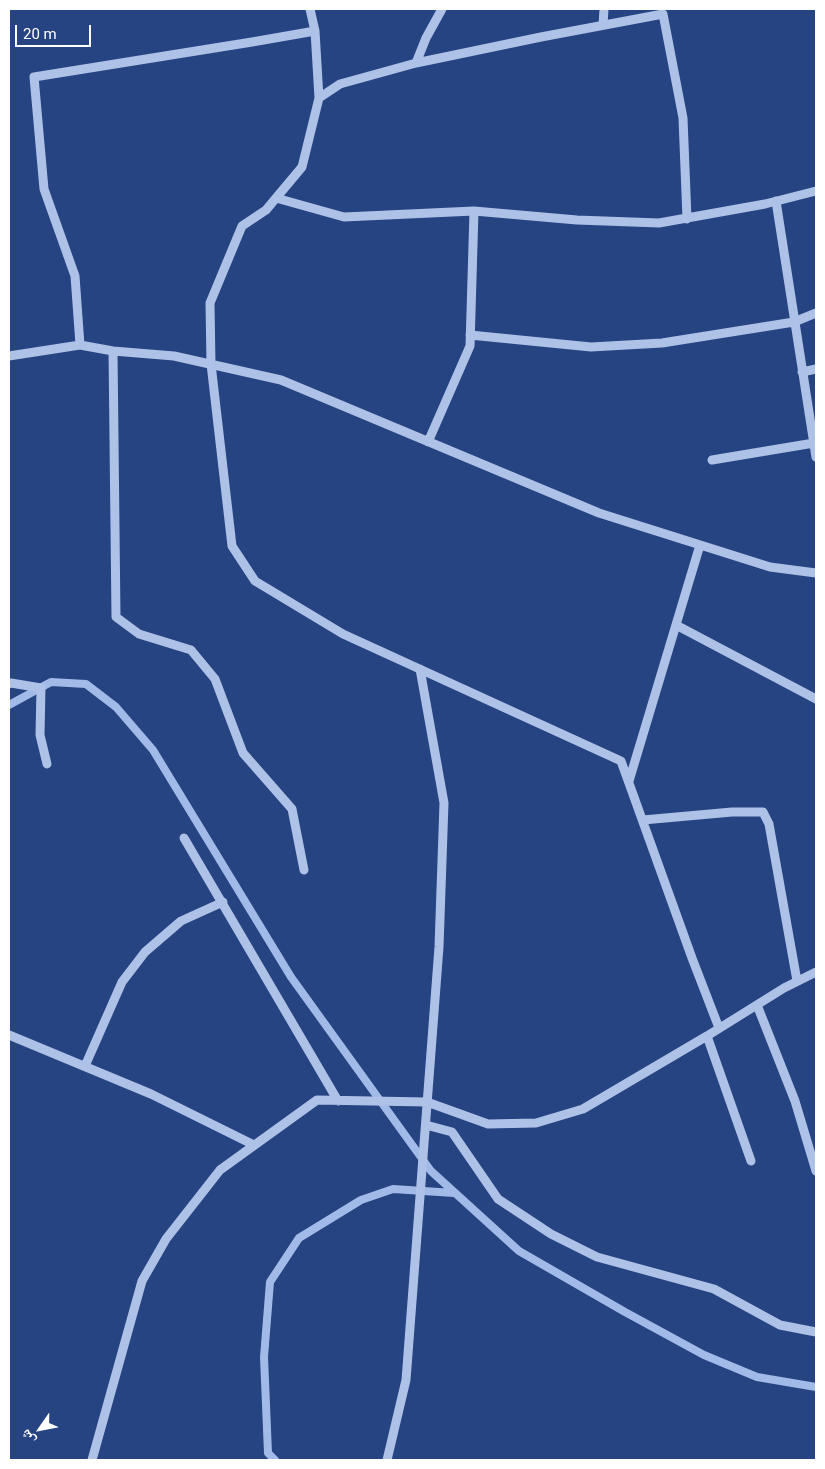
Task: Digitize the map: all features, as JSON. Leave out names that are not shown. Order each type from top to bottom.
[{"type":"street","points":[[310,9],[314,31],[319,98],[302,167],[266,210],[242,226],[210,303],[211,364],[232,546],[255,581],[343,634],[621,761],[719,1028]]},
{"type":"street","points":[[416,63],[426,38],[442,9]]},
{"type":"street","points":[[603,26],[604,9]]},
{"type":"street","points":[[319,98],[340,84],[416,63],[663,14],[683,118],[687,219]]},
{"type":"street","points":[[80,345],[75,276],[44,189],[34,77],[314,31]]},
{"type":"street","points":[[276,198],[344,217],[474,211],[578,220],[659,224],[776,201],[816,191]]},
{"type":"street","points":[[776,201],[816,454]]},
{"type":"street","points":[[428,442],[470,346],[474,211]]},
{"type":"street","points":[[470,335],[591,347],[662,343],[794,322],[816,313]]},
{"type":"street","points":[[9,356],[80,345],[113,351],[174,356],[282,380],[599,513],[770,567],[816,573]]},
{"type":"street","points":[[113,351],[116,617],[139,634],[191,650],[215,679],[243,753],[292,809],[304,870]]},
{"type":"street","points":[[802,372],[816,369]]},
{"type":"street","points":[[712,460],[814,443]]},
{"type":"street","points":[[629,781],[700,545]]},
{"type":"street","points":[[676,625],[816,699]]},
{"type":"street","points":[[387,1460],[406,1380],[439,947],[444,803],[420,669]]},
{"type":"street","points":[[9,684],[41,688],[40,735],[47,764]]},
{"type":"street","points":[[643,820],[732,812],[762,812],[769,824],[797,981]]},
{"type":"street","points":[[184,838],[338,1101]]},
{"type":"street","points":[[85,1066],[122,982],[145,952],[181,921],[223,902]]},
{"type":"street","points":[[92,1460],[142,1281],[166,1240],[220,1170],[317,1100],[428,1102],[488,1124],[536,1123],[583,1109],[784,988],[816,972]]},
{"type":"street","points":[[757,1005],[795,1101],[816,1172]]},
{"type":"street","points":[[9,1035],[152,1094],[254,1145]]},
{"type":"street","points":[[707,1036],[751,1161]]},
{"type":"street","points":[[426,1125],[452,1132],[498,1199],[550,1234],[597,1257],[714,1289],[780,1325],[816,1332]]},
{"type":"waterway","points":[[9,705],[51,682],[86,684],[116,707],[153,750],[291,977],[431,1171],[519,1251],[704,1355],[757,1377],[816,1387]]},
{"type":"waterway","points":[[275,1460],[268,1453],[264,1357],[270,1282],[299,1238],[361,1200],[393,1189],[454,1193]]}]
